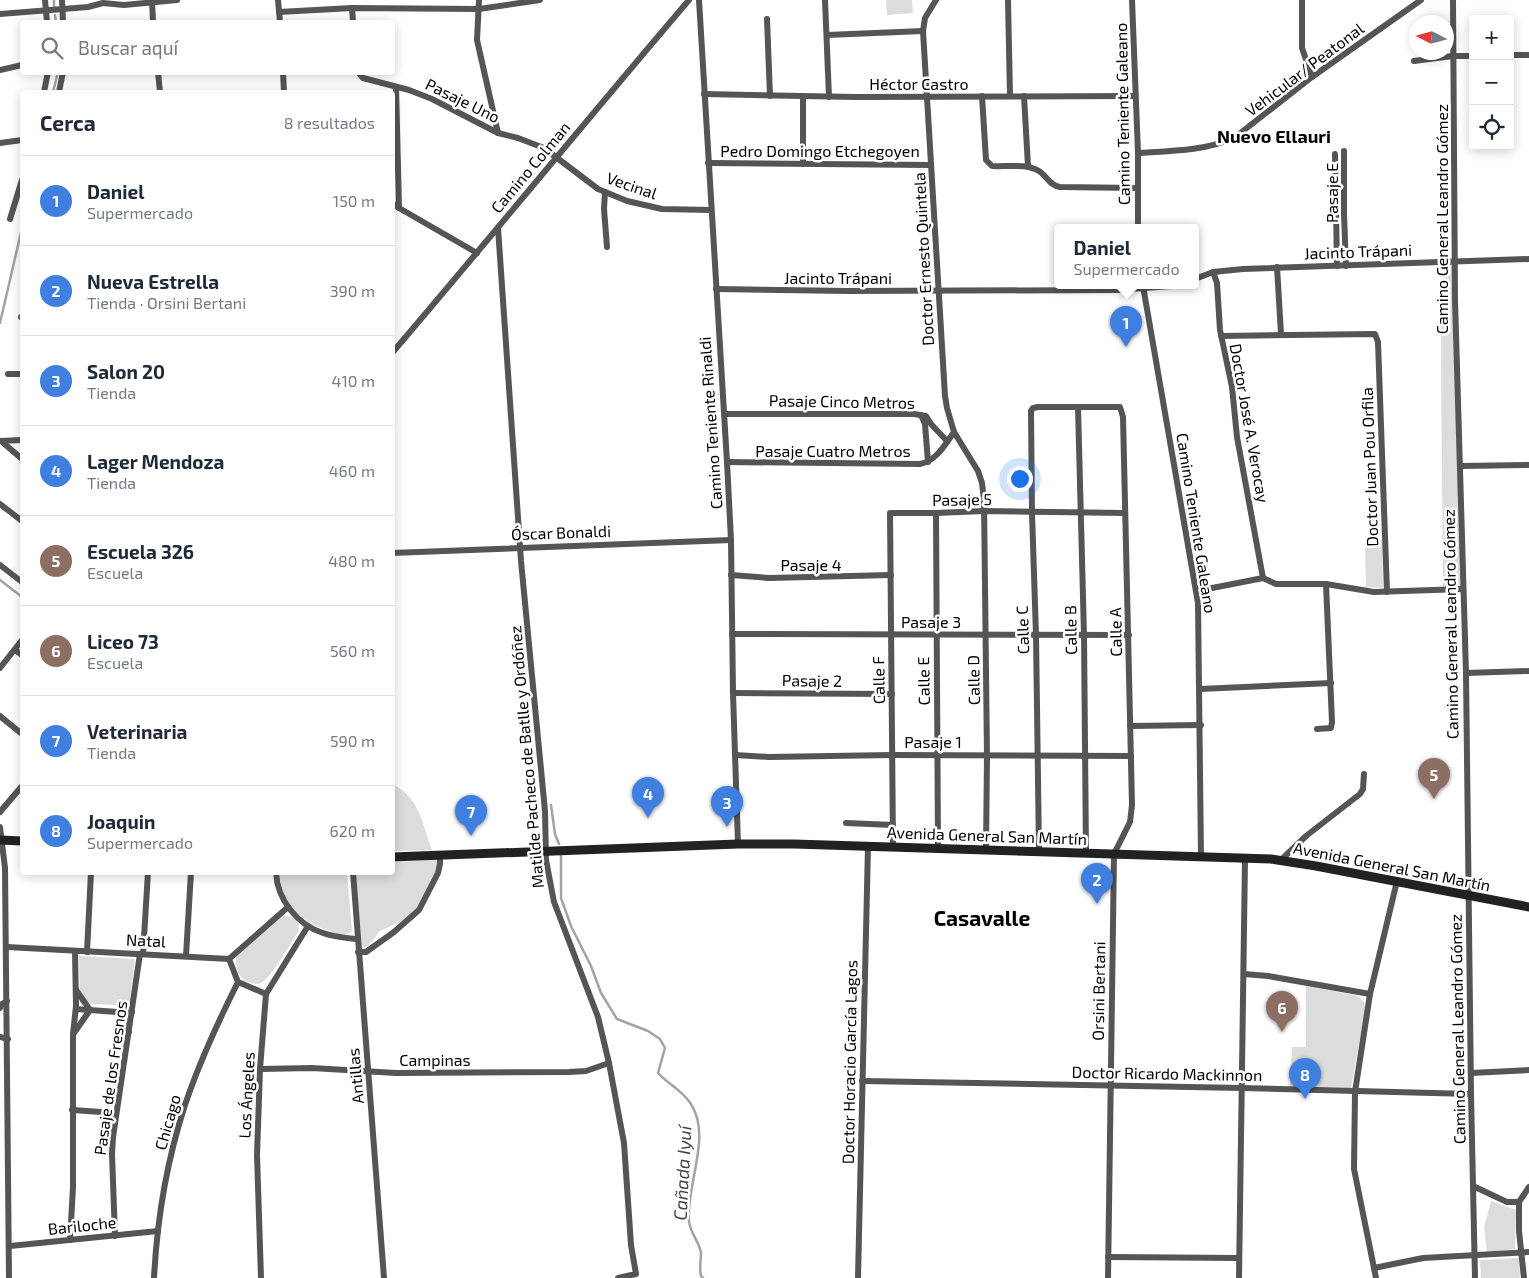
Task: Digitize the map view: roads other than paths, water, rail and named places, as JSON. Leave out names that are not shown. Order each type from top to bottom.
[{"type":"main road","points":[[1,840],[20,841]]},
{"type":"main road","name":"Avenida General San Martín","points":[[395,857],[738,844],[794,844],[1281,860],[1529,907]]},
{"type":"street","points":[[45,0],[47,20]]},
{"type":"street","points":[[62,0],[63,20]]},
{"type":"street","points":[[0,14],[88,8],[103,4],[124,5],[177,0]]},
{"type":"street","points":[[278,0],[280,20]]},
{"type":"street","points":[[479,0],[477,40],[498,133]]},
{"type":"street","points":[[279,12],[352,8],[479,9],[540,0]]},
{"type":"street","name":"Camino Colman","points":[[395,349],[689,0]]},
{"type":"street","name":"Camino Teniente Rinaldi","points":[[699,0],[731,540],[733,693],[738,844]]},
{"type":"street","points":[[825,0],[829,97]]},
{"type":"street","name":"Doctor Ernesto Quintela","points":[[936,0],[925,18],[923,31],[945,396],[954,432],[978,471],[982,483],[984,511]]},
{"type":"street","points":[[1008,0],[1010,96]]},
{"type":"street","name":"Camino Teniente Galeano","points":[[1132,0],[1138,153],[1138,224]]},
{"type":"street","points":[[1302,0],[1302,48],[1312,77]]},
{"type":"street","name":"Vehicular/ Peatonal","points":[[1138,153],[1197,149],[1229,140],[1250,126],[1312,77],[1421,0]]},
{"type":"street","name":"Camino General Leandro Gómez","points":[[1453,0],[1453,15]]},
{"type":"street","points":[[152,2],[153,20]]},
{"type":"street","points":[[352,8],[353,20]]},
{"type":"street","points":[[768,19],[770,96]]},
{"type":"street","points":[[827,35],[923,31]]},
{"type":"street","points":[[1514,55],[1529,55]]},
{"type":"street","points":[[1454,56],[1469,56]]},
{"type":"street","name":"Camino General Leandro Gómez","points":[[1454,56],[1455,262],[1466,673],[1475,1278]]},
{"type":"street","points":[[1414,61],[1422,60]]},
{"type":"street","points":[[0,70],[20,65]]},
{"type":"street","points":[[44,90],[47,75]]},
{"type":"street","points":[[59,90],[62,75]]},
{"type":"street","points":[[158,75],[160,90]]},
{"type":"street","points":[[283,75],[284,90]]},
{"type":"street","name":"Pasaje Uno","points":[[360,75],[363,78],[396,86],[432,98],[498,133],[537,145],[556,156]]},
{"type":"street","points":[[396,86],[399,208]]},
{"type":"street","name":"Héctor Castro","points":[[704,94],[829,97],[1135,96]]},
{"type":"street","points":[[803,96],[803,164]]},
{"type":"street","points":[[982,96],[986,160],[992,166],[1028,166],[1039,171],[1054,186],[1137,188]]},
{"type":"street","points":[[1024,96],[1028,166]]},
{"type":"street","points":[[0,143],[20,140]]},
{"type":"street","name":"Pasaje E","points":[[1344,151],[1346,266]]},
{"type":"street","name":"Pasaje E","points":[[1335,154],[1337,266]]},
{"type":"street","name":"Vecinal","points":[[556,156],[598,189],[627,201],[662,209],[711,210]]},
{"type":"street","name":"Pedro Domingo Etchegoyen","points":[[708,163],[931,165]]},
{"type":"street","points":[[1335,177],[1344,179]]},
{"type":"street","points":[[10,219],[20,186]]},
{"type":"street","points":[[605,192],[604,209],[607,247]]},
{"type":"street","points":[[395,205],[477,253]]},
{"type":"street","points":[[1337,218],[1344,214]]},
{"type":"street","name":"Matilde Pacheco de Batlle y Ordóñez","points":[[498,228],[520,548],[545,811],[548,870],[554,902],[596,1010],[609,1063],[624,1143],[630,1245],[636,1274],[618,1278]]},
{"type":"street","name":"Jacinto Trápani","points":[[1199,277],[1213,272],[1277,267],[1529,260]]},
{"type":"street","points":[[1221,336],[1280,334],[1277,267]]},
{"type":"street","name":"Doctor José A. Verocay","points":[[1213,272],[1217,283],[1221,336],[1232,387],[1237,437],[1263,578]]},
{"type":"street","name":"Jacinto Trápani","points":[[716,289],[939,291],[1054,289]]},
{"type":"street","name":"Camino Teniente Galeano","points":[[1143,289],[1197,591],[1200,640],[1201,857]]},
{"type":"street","name":"Doctor Juan Pou Orfila","points":[[1280,334],[1375,334],[1378,342],[1387,592]]},
{"type":"street","points":[[8,374],[20,374]]},
{"type":"street","name":"Calle A","points":[[1078,407],[1120,407],[1123,417],[1129,635],[1131,818],[1114,854]]},
{"type":"street","name":"Calle C","points":[[1038,851],[1036,635],[1030,415],[1033,408],[1078,407]]},
{"type":"street","name":"Calle B","points":[[1078,407],[1084,635],[1086,853]]},
{"type":"street","name":"Pasaje Cinco Metros","points":[[725,414],[921,415],[926,416],[931,424],[947,440]]},
{"type":"street","points":[[921,415],[925,429],[928,462]]},
{"type":"street","name":"Pasaje Cuatro Metros","points":[[727,462],[914,464],[928,462],[937,455],[954,432]]},
{"type":"street","points":[[1,441],[20,440]]},
{"type":"street","points":[[1,441],[20,457]]},
{"type":"street","points":[[1460,466],[1529,464]]},
{"type":"street","points":[[0,504],[20,519]]},
{"type":"street","name":"Pasaje 5","points":[[890,513],[936,514],[984,511],[1125,513]]},
{"type":"street","name":"Calle D","points":[[984,511],[987,756],[986,849]]},
{"type":"street","name":"Calle F","points":[[890,513],[893,847]]},
{"type":"street","name":"Calle E","points":[[936,514],[938,848]]},
{"type":"street","name":"Óscar Bonaldi","points":[[395,552],[731,540]]},
{"type":"street","points":[[0,565],[20,580]]},
{"type":"street","name":"Pasaje 4","points":[[731,575],[769,578],[890,575]]},
{"type":"street","points":[[1197,591],[1263,578],[1276,584],[1326,584],[1367,591],[1463,589]]},
{"type":"street","points":[[1317,729],[1331,728],[1332,722],[1326,584]]},
{"type":"street","name":"Pasaje 3","points":[[732,634],[1129,635]]},
{"type":"street","points":[[0,668],[20,643]]},
{"type":"street","points":[[15,650],[20,654]]},
{"type":"street","points":[[1466,673],[1529,671]]},
{"type":"street","points":[[1200,689],[1330,683]]},
{"type":"street","name":"Pasaje 2","points":[[733,693],[892,694]]},
{"type":"street","points":[[0,716],[20,732]]},
{"type":"street","points":[[1130,726],[1201,725]]},
{"type":"street","name":"Pasaje 1","points":[[735,755],[837,757],[892,755],[1131,756]]},
{"type":"street","points":[[1281,860],[1306,836],[1360,794],[1363,788],[1364,774]]},
{"type":"street","points":[[0,812],[20,788]]},
{"type":"street","points":[[846,823],[893,824]]},
{"type":"street","points":[[0,827],[5,860],[7,947],[8,1039],[4,1081],[10,1246],[9,1278]]},
{"type":"street","name":"Doctor Horacio García Lagos","points":[[858,1278],[868,846]]},
{"type":"street","name":"Orsini Bertani","points":[[1108,1278],[1114,854]]},
{"type":"street","points":[[358,952],[366,952],[394,932],[419,910],[438,873],[440,855]]},
{"type":"street","points":[[1239,1278],[1245,859]]},
{"type":"street","points":[[87,952],[91,875]]},
{"type":"street","name":"Pasaje de los Fresnos","points":[[115,1236],[112,1154],[116,1113],[141,954],[148,875]]},
{"type":"street","points":[[186,956],[191,875]]},
{"type":"street","points":[[277,875],[281,894],[288,907],[308,926],[331,936],[357,939]]},
{"type":"street","name":"Antillas","points":[[353,875],[384,1278]]},
{"type":"street","points":[[1376,1278],[1354,1169],[1355,1092],[1370,994],[1397,881]]},
{"type":"street","points":[[266,994],[238,982],[229,959],[288,907]]},
{"type":"street","name":"Los Ángeles","points":[[261,1278],[257,1155],[260,1069],[266,994],[308,926]]},
{"type":"street","name":"Natal","points":[[7,947],[229,959]]},
{"type":"street","points":[[70,1240],[76,1009],[75,951]]},
{"type":"street","points":[[1244,974],[1268,976],[1370,994]]},
{"type":"street","name":"Chicago","points":[[154,1278],[158,1231],[170,1162],[185,1104],[216,1027],[238,982]]},
{"type":"street","points":[[76,990],[90,1010]]},
{"type":"street","points":[[0,1008],[7,1001]]},
{"type":"street","points":[[76,1009],[132,1012]]},
{"type":"street","points":[[74,1034],[90,1010]]},
{"type":"street","points":[[117,1012],[128,1032]]},
{"type":"street","points":[[0,1037],[8,1039]]},
{"type":"street","name":"Campinas","points":[[260,1069],[312,1068],[369,1072],[569,1072],[586,1071],[609,1063]]},
{"type":"street","points":[[1471,1072],[1529,1070]]},
{"type":"street","name":"Doctor Ricardo Mackinnon","points":[[862,1081],[1471,1094]]},
{"type":"street","points":[[72,1110],[116,1113]]},
{"type":"street","points":[[0,1155],[7,1156]]},
{"type":"street","points":[[1473,1186],[1507,1202],[1519,1202]]},
{"type":"street","points":[[1524,1278],[1526,1252],[1519,1231],[1519,1202],[1529,1187]]},
{"type":"street","name":"Bariloche","points":[[10,1246],[158,1231]]},
{"type":"street","points":[[1374,1268],[1423,1258],[1526,1252]]},
{"type":"street","points":[[1108,1258],[1239,1258]]},
{"type":"waterway","points":[[54,0],[54,8]]},
{"type":"waterway","points":[[55,15],[56,20]]},
{"type":"waterway","points":[[54,90],[57,75]]},
{"type":"waterway","points":[[0,323],[20,237]]},
{"type":"waterway","points":[[0,580],[20,595]]},
{"type":"waterway","name":"Cañada Iyuí","points":[[551,805],[555,834],[559,844]]},
{"type":"waterway","name":"Cañada Iyuí","points":[[561,855],[561,898],[571,926],[591,966],[601,993],[617,1019],[648,1031],[660,1039],[665,1048],[658,1073],[687,1099],[697,1117],[699,1146],[691,1192],[689,1221],[701,1253],[700,1273],[703,1278]]},
{"type":"place","name":"Daniel","points":[[1126,347]]},
{"type":"place","name":"Escuela 326","points":[[1434,799]]},
{"type":"place","name":"Lager Mendoza","points":[[648,818]]},
{"type":"place","name":"Salon 20","points":[[727,827]]},
{"type":"place","name":"Veterinaria","points":[[471,836]]},
{"type":"place","name":"Nueva Estrella","points":[[1097,904]]},
{"type":"place","name":"Liceo 73","points":[[1282,1032]]},
{"type":"place","name":"Joaquin","points":[[1305,1099]]},
{"type":"district","name":"Nuevo Ellauri","points":[[1274,136]]},
{"type":"district","name":"Casavalle","points":[[982,917]]}]
